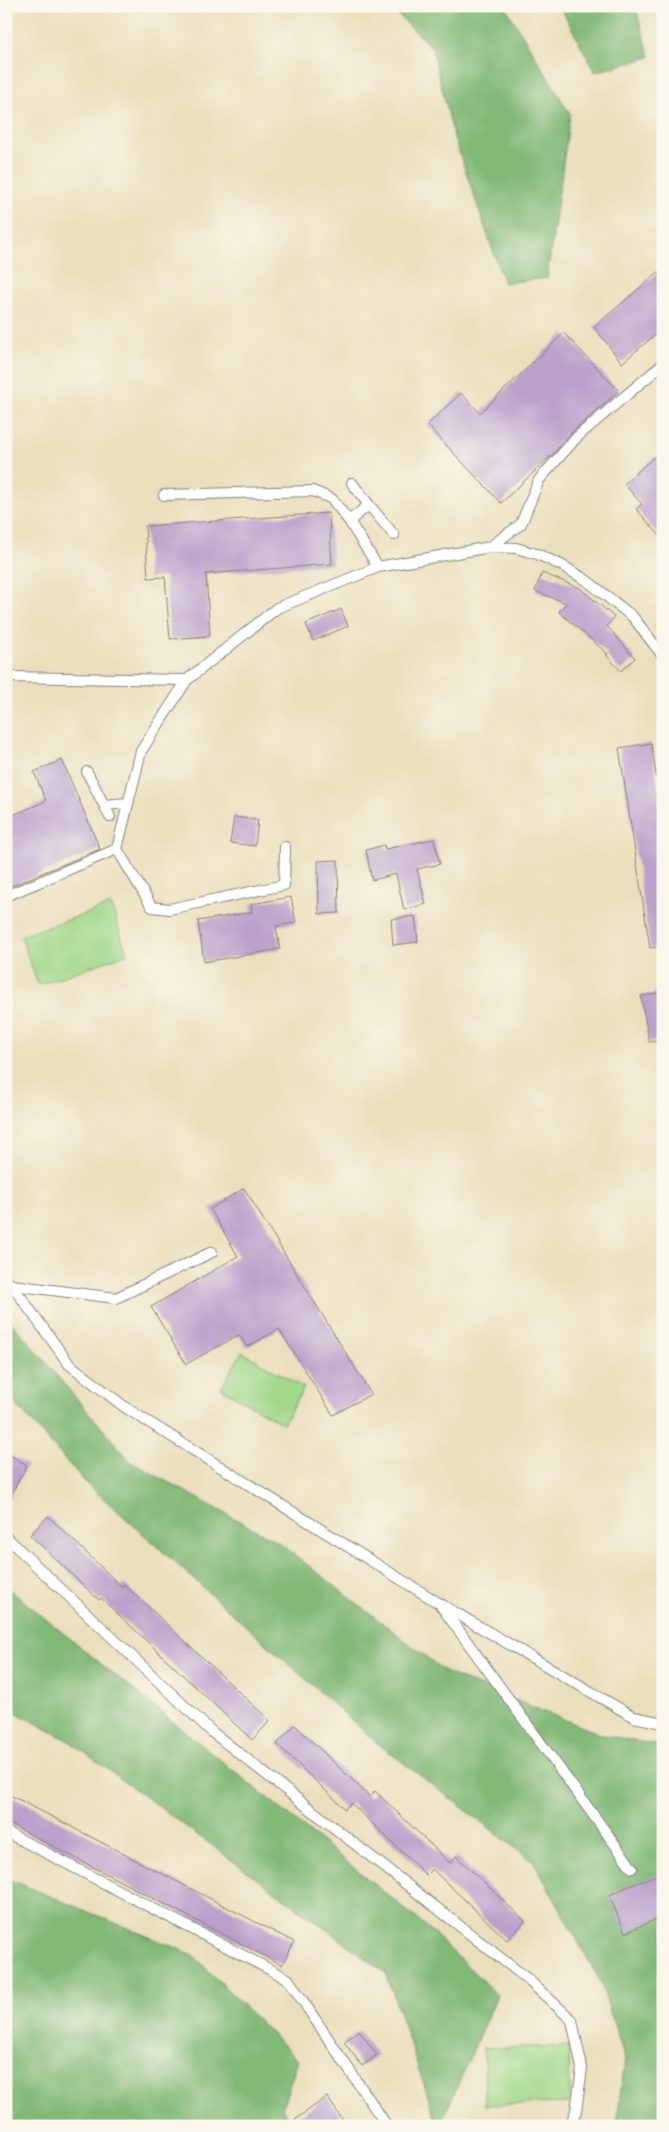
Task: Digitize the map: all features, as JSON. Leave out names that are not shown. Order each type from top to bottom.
[{"type":"lane","points":[[490,547],[520,524],[539,480],[578,436],[663,364]]},
{"type":"lane","points":[[352,483],[394,535]]},
{"type":"lane","points":[[164,495],[313,491],[332,499],[349,521],[378,567]]},
{"type":"lane","points":[[349,521],[369,505]]},
{"type":"lane","points":[[285,847],[284,885],[170,910],[152,907],[117,849],[141,751],[187,680],[277,608],[378,567],[490,547],[516,548],[537,554],[586,580],[633,617],[663,656]]},
{"type":"lane","points":[[6,677],[187,680]]},
{"type":"lane","points":[[87,772],[110,817]]},
{"type":"lane","points":[[104,805],[128,803]]},
{"type":"lane","points":[[6,896],[117,849]]},
{"type":"lane","points":[[9,1283],[116,1298],[212,1252]]},
{"type":"lane","points":[[9,1283],[69,1364],[126,1408],[437,1602],[634,1716],[663,1724]]},
{"type":"lane","points":[[6,1537],[212,1732],[526,1978],[572,2020],[582,2068],[576,2111],[570,2126]]},
{"type":"lane","points":[[437,1602],[632,1868]]},
{"type":"lane","points":[[6,1832],[288,1979],[387,2126]]},
{"type":"green space","points":[[389,6],[505,6],[570,114],[547,278],[504,283],[454,137],[432,48]]},
{"type":"green space","points":[[560,6],[635,6],[650,57],[595,72]]},
{"type":"green space","points":[[111,905],[127,954],[38,985],[21,936]]},
{"type":"green space","points":[[6,1316],[131,1462],[278,1542],[447,1673],[603,1735],[663,1746],[663,2126],[616,2126],[625,2059],[601,1983],[534,1862],[376,1742],[85,1482],[6,1393]]},
{"type":"green space","points":[[242,1352],[304,1388],[283,1424],[221,1388]]},
{"type":"green space","points":[[6,1587],[426,1926],[497,1995],[440,2126],[438,2126],[386,1973],[69,1741],[6,1707]]},
{"type":"green space","points":[[6,1878],[193,1955],[298,2060],[282,2108],[294,2126],[6,2126]]},
{"type":"green space","points":[[569,2046],[570,2103],[485,2105],[484,2048]]},
{"type":"building","points":[[663,268],[663,328],[622,363],[594,327]]},
{"type":"building","points":[[564,333],[619,391],[572,432],[552,455],[501,503],[427,425],[461,393],[480,413]]},
{"type":"building","points":[[655,456],[663,465],[663,539],[636,509],[642,504],[624,484]]},
{"type":"building","points":[[329,513],[332,564],[206,574],[210,636],[170,639],[165,577],[148,578],[145,526]]},
{"type":"building","points":[[542,573],[580,588],[614,617],[607,626],[635,658],[621,671],[606,655],[608,654],[559,612],[566,603],[535,591]]},
{"type":"building","points":[[341,609],[348,626],[313,641],[306,624]]},
{"type":"building","points":[[651,743],[663,819],[663,946],[650,948],[619,748]]},
{"type":"building","points":[[62,760],[100,849],[6,888],[6,818],[46,801],[34,772]]},
{"type":"building","points":[[234,817],[258,820],[255,846],[230,843]]},
{"type":"building","points":[[434,839],[440,864],[417,869],[426,904],[404,910],[396,874],[372,880],[366,850],[384,845],[385,849]]},
{"type":"building","points":[[338,860],[339,913],[319,914],[318,861]]},
{"type":"building","points":[[291,897],[296,923],[276,926],[280,949],[204,962],[198,921],[252,912],[251,904]]},
{"type":"building","points":[[415,916],[418,942],[393,945],[391,919]]},
{"type":"building","points":[[663,992],[663,1040],[649,1042],[641,996]]},
{"type":"building","points":[[244,1188],[371,1394],[333,1415],[279,1329],[247,1347],[239,1335],[186,1364],[151,1307],[238,1256],[210,1209]]},
{"type":"building","points":[[6,1453],[27,1465],[6,1504]]},
{"type":"building","points":[[48,1516],[122,1587],[124,1584],[270,1721],[252,1740],[101,1598],[99,1600],[30,1535]]},
{"type":"building","points":[[295,1725],[370,1797],[375,1791],[450,1863],[456,1856],[525,1921],[507,1940],[432,1869],[426,1875],[351,1803],[345,1809],[277,1744]]},
{"type":"building","points":[[6,1793],[294,1942],[282,1965],[6,1822]]},
{"type":"building","points":[[663,1872],[663,1916],[625,1933],[609,1895]]},
{"type":"building","points":[[359,2030],[377,2055],[362,2066],[344,2042]]},
{"type":"building","points":[[327,2097],[347,2126],[286,2126]]}]
